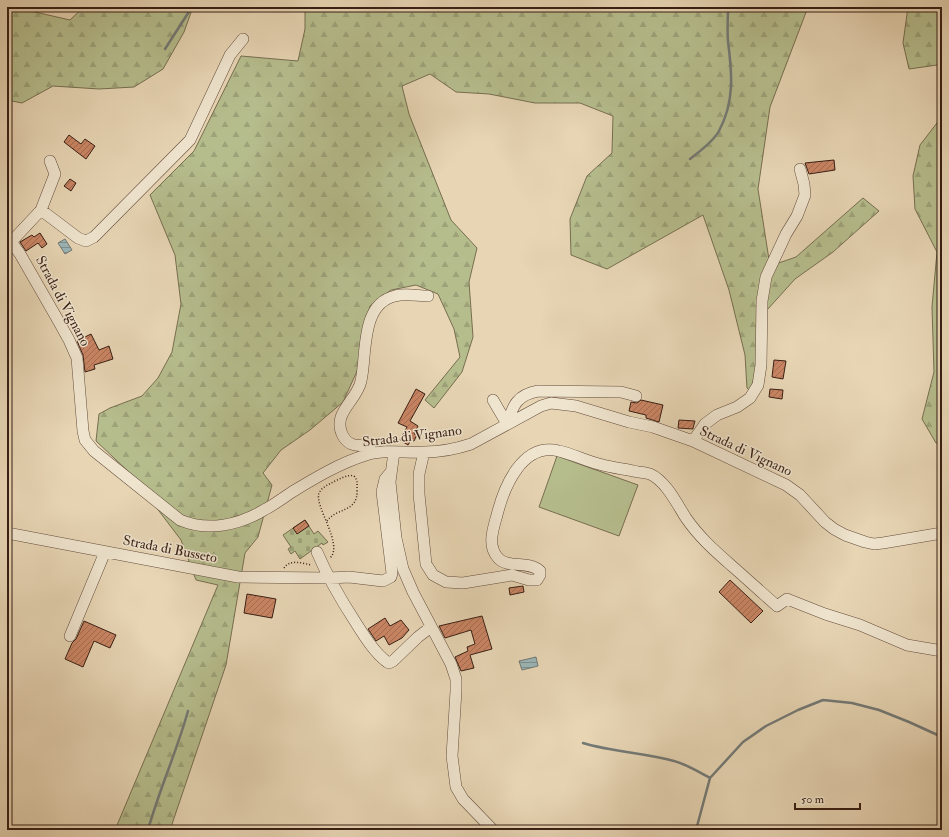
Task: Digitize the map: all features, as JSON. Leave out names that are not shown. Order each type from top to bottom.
[{"type":"street","points":[[41,210],[78,238],[86,241],[94,237],[190,140],[230,55],[243,39]]},
{"type":"street","points":[[9,239],[41,210],[55,174],[50,161]]},
{"type":"street","points":[[693,441],[705,424],[717,415],[737,407],[750,398],[758,385],[761,365],[762,301],[766,277],[786,234],[797,216],[805,195],[800,169]]},
{"type":"street","name":"Strada di Vignano","points":[[9,239],[59,322],[69,340],[76,358],[85,440],[94,451],[180,520],[190,524],[203,527],[221,526],[240,522],[264,510],[298,488],[329,471],[358,458],[372,453],[448,450],[471,444],[541,406],[551,403],[596,411],[629,422],[652,427],[693,441],[786,485],[800,495],[825,522],[845,535],[874,544],[942,533]]},
{"type":"street","points":[[372,453],[370,446],[352,445],[346,440],[340,431],[341,415],[357,392],[361,382],[366,333],[372,315],[379,305],[387,298],[396,295],[428,296]]},
{"type":"street","points":[[507,424],[516,401],[529,393],[538,391],[621,392],[636,396]]},
{"type":"street","points":[[493,400],[507,424]]},
{"type":"street","points":[[424,452],[419,474],[419,494],[426,564],[433,575],[446,582],[463,583],[512,575],[529,580],[537,580],[540,575],[540,570],[535,566],[506,563],[499,559],[493,551],[493,530],[501,498],[509,480],[520,465],[530,456],[538,452],[545,450],[558,450],[599,464],[650,474],[658,479],[707,544],[777,606],[787,599],[825,614],[860,625],[907,645],[942,651]]},
{"type":"street","name":"Strada di Busseto","points":[[394,452],[390,473],[390,486],[396,538],[402,569],[451,664],[456,679],[452,756],[456,787],[460,795],[494,830]]},
{"type":"street","name":"Strada di Busseto","points":[[7,533],[238,577],[349,577],[383,581],[391,577],[392,567],[382,492],[385,479],[390,473]]},
{"type":"street","points":[[70,636],[105,552]]},
{"type":"street","points":[[321,560],[328,578],[370,644],[388,663],[393,662],[418,637],[431,627]]},
{"type":"path","points":[[283,577],[282,570],[286,564],[330,558],[334,551],[333,542],[318,498],[323,488],[331,483],[350,475],[354,476],[358,482],[358,497],[356,501],[341,513],[331,515],[327,521]]},
{"type":"green space","points":[[7,7],[13,7],[70,20],[84,7],[193,7],[184,32],[163,69],[134,87],[99,89],[53,86],[22,103],[7,100]]},
{"type":"green space","points":[[305,7],[808,7],[770,107],[758,189],[770,266],[796,257],[863,198],[879,211],[833,252],[795,279],[767,310],[751,392],[747,388],[745,355],[729,290],[703,215],[607,269],[571,255],[570,219],[587,176],[612,153],[613,116],[580,103],[535,103],[489,94],[456,92],[430,74],[402,86],[409,114],[451,220],[477,248],[469,282],[473,337],[462,372],[434,408],[425,400],[460,357],[454,329],[438,294],[416,285],[391,290],[370,306],[361,337],[358,369],[343,402],[310,430],[281,450],[263,473],[272,485],[258,537],[245,553],[226,665],[170,830],[115,830],[218,585],[196,580],[181,540],[131,474],[96,441],[99,414],[110,408],[142,396],[158,378],[172,352],[181,304],[175,255],[150,195],[194,151],[241,56],[298,61],[305,29]]},
{"type":"green space","points":[[908,7],[942,7],[942,66],[937,65],[909,69],[903,43]]},
{"type":"green space","points":[[942,114],[942,443],[936,443],[922,419],[934,372],[932,307],[937,252],[915,209],[913,176],[920,145],[940,119]]},
{"type":"green space","points":[[557,456],[638,485],[619,536],[539,507]]},
{"type":"green space","points":[[305,520],[314,534],[318,531],[328,542],[323,545],[322,543],[300,559],[295,551],[291,554],[288,549],[291,547],[283,535]]},
{"type":"water","points":[[65,239],[72,250],[65,254],[58,243]]},
{"type":"water","points":[[536,657],[538,666],[522,670],[519,661]]},
{"type":"building","points":[[69,135],[81,144],[85,139],[95,146],[86,159],[64,142]]},
{"type":"building","points":[[834,160],[835,170],[809,174],[805,163]]},
{"type":"building","points":[[70,179],[76,183],[71,191],[64,186]]},
{"type":"building","points":[[40,233],[47,244],[42,248],[38,243],[26,251],[20,242],[32,235],[34,237]]},
{"type":"building","points":[[91,334],[99,350],[109,346],[113,359],[94,365],[95,369],[85,372],[83,355],[77,341]]},
{"type":"building","points":[[774,360],[786,361],[783,379],[772,377]]},
{"type":"building","points":[[416,389],[425,394],[410,421],[418,426],[414,434],[417,435],[414,441],[411,440],[408,445],[400,440],[407,427],[398,423]]},
{"type":"building","points":[[770,389],[783,390],[782,399],[769,397]]},
{"type":"building","points":[[641,400],[663,405],[659,422],[646,418],[646,415],[629,411],[631,402],[637,403]]},
{"type":"building","points":[[679,420],[695,421],[693,429],[678,428]]},
{"type":"building","points":[[305,520],[309,526],[297,534],[293,528]]},
{"type":"building","points":[[730,580],[763,611],[751,623],[719,592]]},
{"type":"building","points":[[523,586],[524,592],[510,595],[509,588]]},
{"type":"building","points":[[247,594],[276,599],[272,618],[244,613]]},
{"type":"building","points":[[482,616],[492,649],[470,655],[474,668],[461,671],[455,657],[468,651],[467,647],[475,644],[471,630],[445,638],[439,626]]},
{"type":"building","points":[[385,618],[390,626],[401,620],[409,630],[402,638],[389,645],[384,636],[376,641],[368,629]]},
{"type":"building","points":[[84,621],[116,635],[110,648],[94,641],[83,667],[65,659]]},
{"type":"waterway","points":[[165,49],[192,7]]},
{"type":"waterway","points":[[690,159],[713,139],[719,131],[728,109],[731,87],[728,7]]},
{"type":"waterway","points":[[696,830],[710,778],[743,742],[766,726],[798,710],[823,700],[852,703],[879,710],[942,737]]},
{"type":"waterway","points":[[148,830],[188,711]]},
{"type":"waterway","points":[[583,743],[679,762],[710,778]]}]
